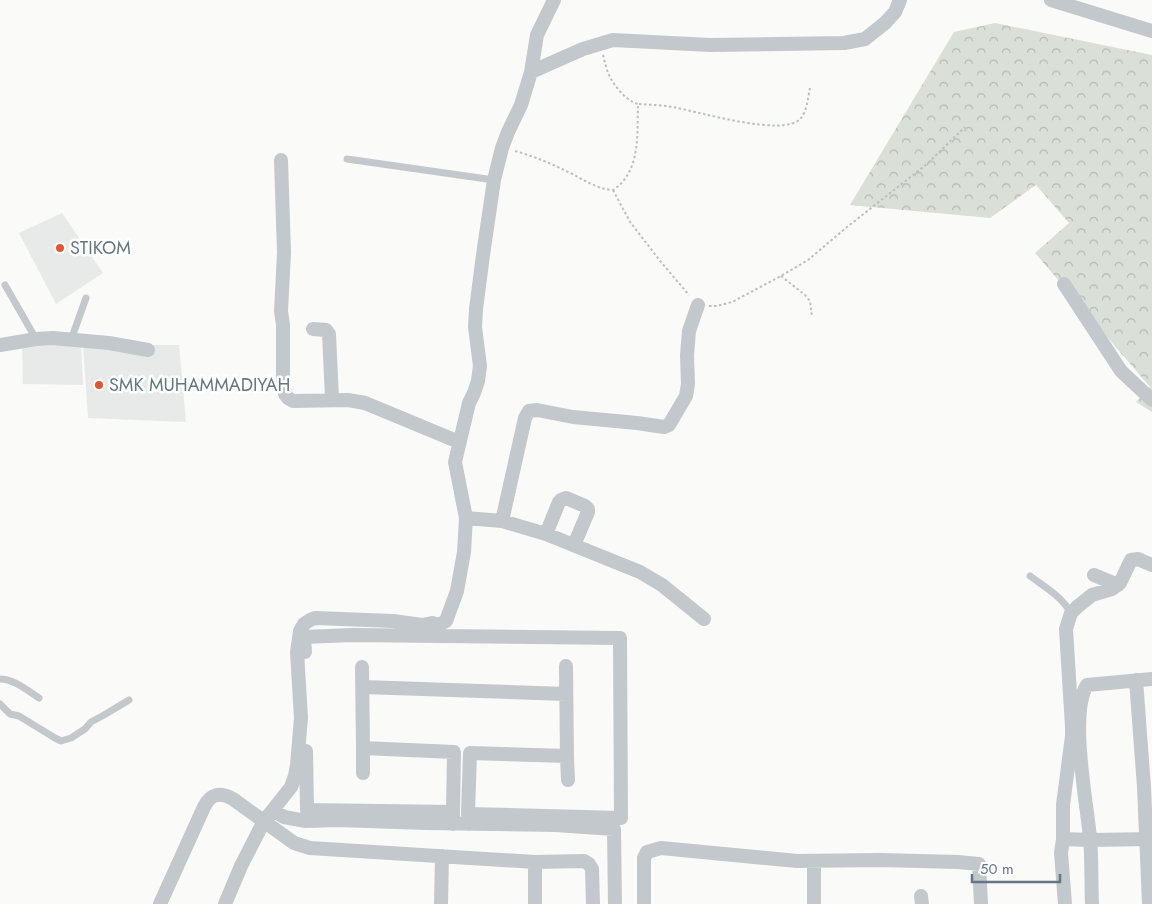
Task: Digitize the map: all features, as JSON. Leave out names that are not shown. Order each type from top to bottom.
[{"type":"street","points":[[225,904],[241,866],[268,816],[291,787],[295,776],[302,718],[297,652],[301,628],[315,618],[393,621],[422,625],[432,623],[439,625],[446,621],[457,591],[464,552],[466,518],[455,462],[469,403],[478,381],[480,366],[475,328],[476,309],[494,180],[502,148],[521,105],[531,72],[537,35],[554,0]]},
{"type":"street","points":[[531,72],[583,49],[613,40],[710,45],[844,43],[865,39],[885,23],[894,12],[900,0]]},
{"type":"street","points":[[1051,0],[1152,30]]},
{"type":"street","points":[[280,160],[284,253],[281,310],[285,394],[292,401],[332,399],[365,403],[459,442]]},
{"type":"street","points":[[1064,284],[1120,371],[1152,400]]},
{"type":"street","points":[[502,521],[525,418],[530,412],[537,410],[573,417],[664,427],[669,425],[686,396],[688,384],[686,355],[689,331],[698,305]]},
{"type":"street","points":[[313,329],[326,330],[329,334],[332,399]]},
{"type":"street","points":[[0,345],[53,338],[109,343],[148,350]]},
{"type":"street","points":[[546,534],[559,502],[566,498],[586,506],[588,509],[574,545]]},
{"type":"street","points":[[466,518],[502,521],[546,534],[633,569],[649,577],[704,619]]},
{"type":"street","points":[[1065,904],[1061,853],[1063,804],[1072,736],[1066,629],[1071,613],[1092,596],[1118,585],[1131,560],[1138,560],[1152,565]]},
{"type":"street","points":[[1094,575],[1118,585]]},
{"type":"street","points":[[352,635],[620,638],[621,818],[453,813],[307,810],[304,637],[352,635]]},
{"type":"street","points":[[566,666],[566,756],[568,780]]},
{"type":"street","points":[[362,667],[364,773]]},
{"type":"street","points":[[1092,904],[1090,840],[1079,740],[1081,701],[1087,685],[1152,679]]},
{"type":"street","points":[[1136,680],[1148,786],[1150,898]]},
{"type":"street","points":[[362,688],[566,694]]},
{"type":"street","points":[[363,748],[566,756]]},
{"type":"street","points":[[453,813],[454,752]]},
{"type":"street","points":[[468,813],[470,753]]},
{"type":"street","points":[[160,904],[207,800],[219,794],[226,795],[268,816],[294,843],[310,848],[535,862],[584,861],[592,869],[593,904]]},
{"type":"street","points":[[268,816],[306,821],[468,813],[556,825],[614,829],[615,904]]},
{"type":"street","points":[[1063,839],[1149,839]]},
{"type":"street","points":[[644,904],[644,858],[647,852],[661,848],[797,861],[880,860],[979,864],[981,904]]},
{"type":"street","points":[[440,904],[442,856]]},
{"type":"street","points":[[814,860],[814,904]]},
{"type":"street","points":[[535,862],[535,904]]},
{"type":"lane","points":[[347,159],[494,180]]},
{"type":"lane","points":[[5,285],[36,339]]},
{"type":"lane","points":[[71,340],[86,298]]},
{"type":"lane","points":[[1030,576],[1053,592],[1068,607],[1071,613]]},
{"type":"lane","points":[[0,679],[15,683],[39,698]]},
{"type":"lane","points":[[0,705],[10,714],[19,716],[61,741],[71,738],[91,722],[129,700]]},
{"type":"path","points":[[601,43],[610,79],[624,96],[631,102],[638,104],[676,107],[740,122],[767,125],[791,124],[801,119],[810,88]]},
{"type":"path","points":[[502,148],[543,161],[567,171],[596,187],[613,190],[624,181],[633,165],[636,149],[638,104]]},
{"type":"path","points":[[613,190],[630,222],[693,301],[698,305],[717,306],[732,302],[808,260],[846,227],[927,164],[965,127]]},
{"type":"path","points":[[781,276],[796,286],[810,301],[812,317]]},
{"type":"shaded area","points":[[62,213],[103,273],[56,304],[19,233]]},
{"type":"shaded area","points":[[81,344],[83,385],[23,384],[22,345]]},
{"type":"shaded area","points":[[83,345],[179,345],[186,422],[88,418]]},
{"type":"green space","points":[[995,23],[1152,55],[1152,412],[1136,402],[1150,387],[1035,253],[1069,223],[1036,185],[990,218],[850,205],[954,32]]},
{"type":"place","name":"STIKOM","points":[[60,248]]},
{"type":"place","name":"SMK MUHAMMADIYAH","points":[[99,385]]}]
